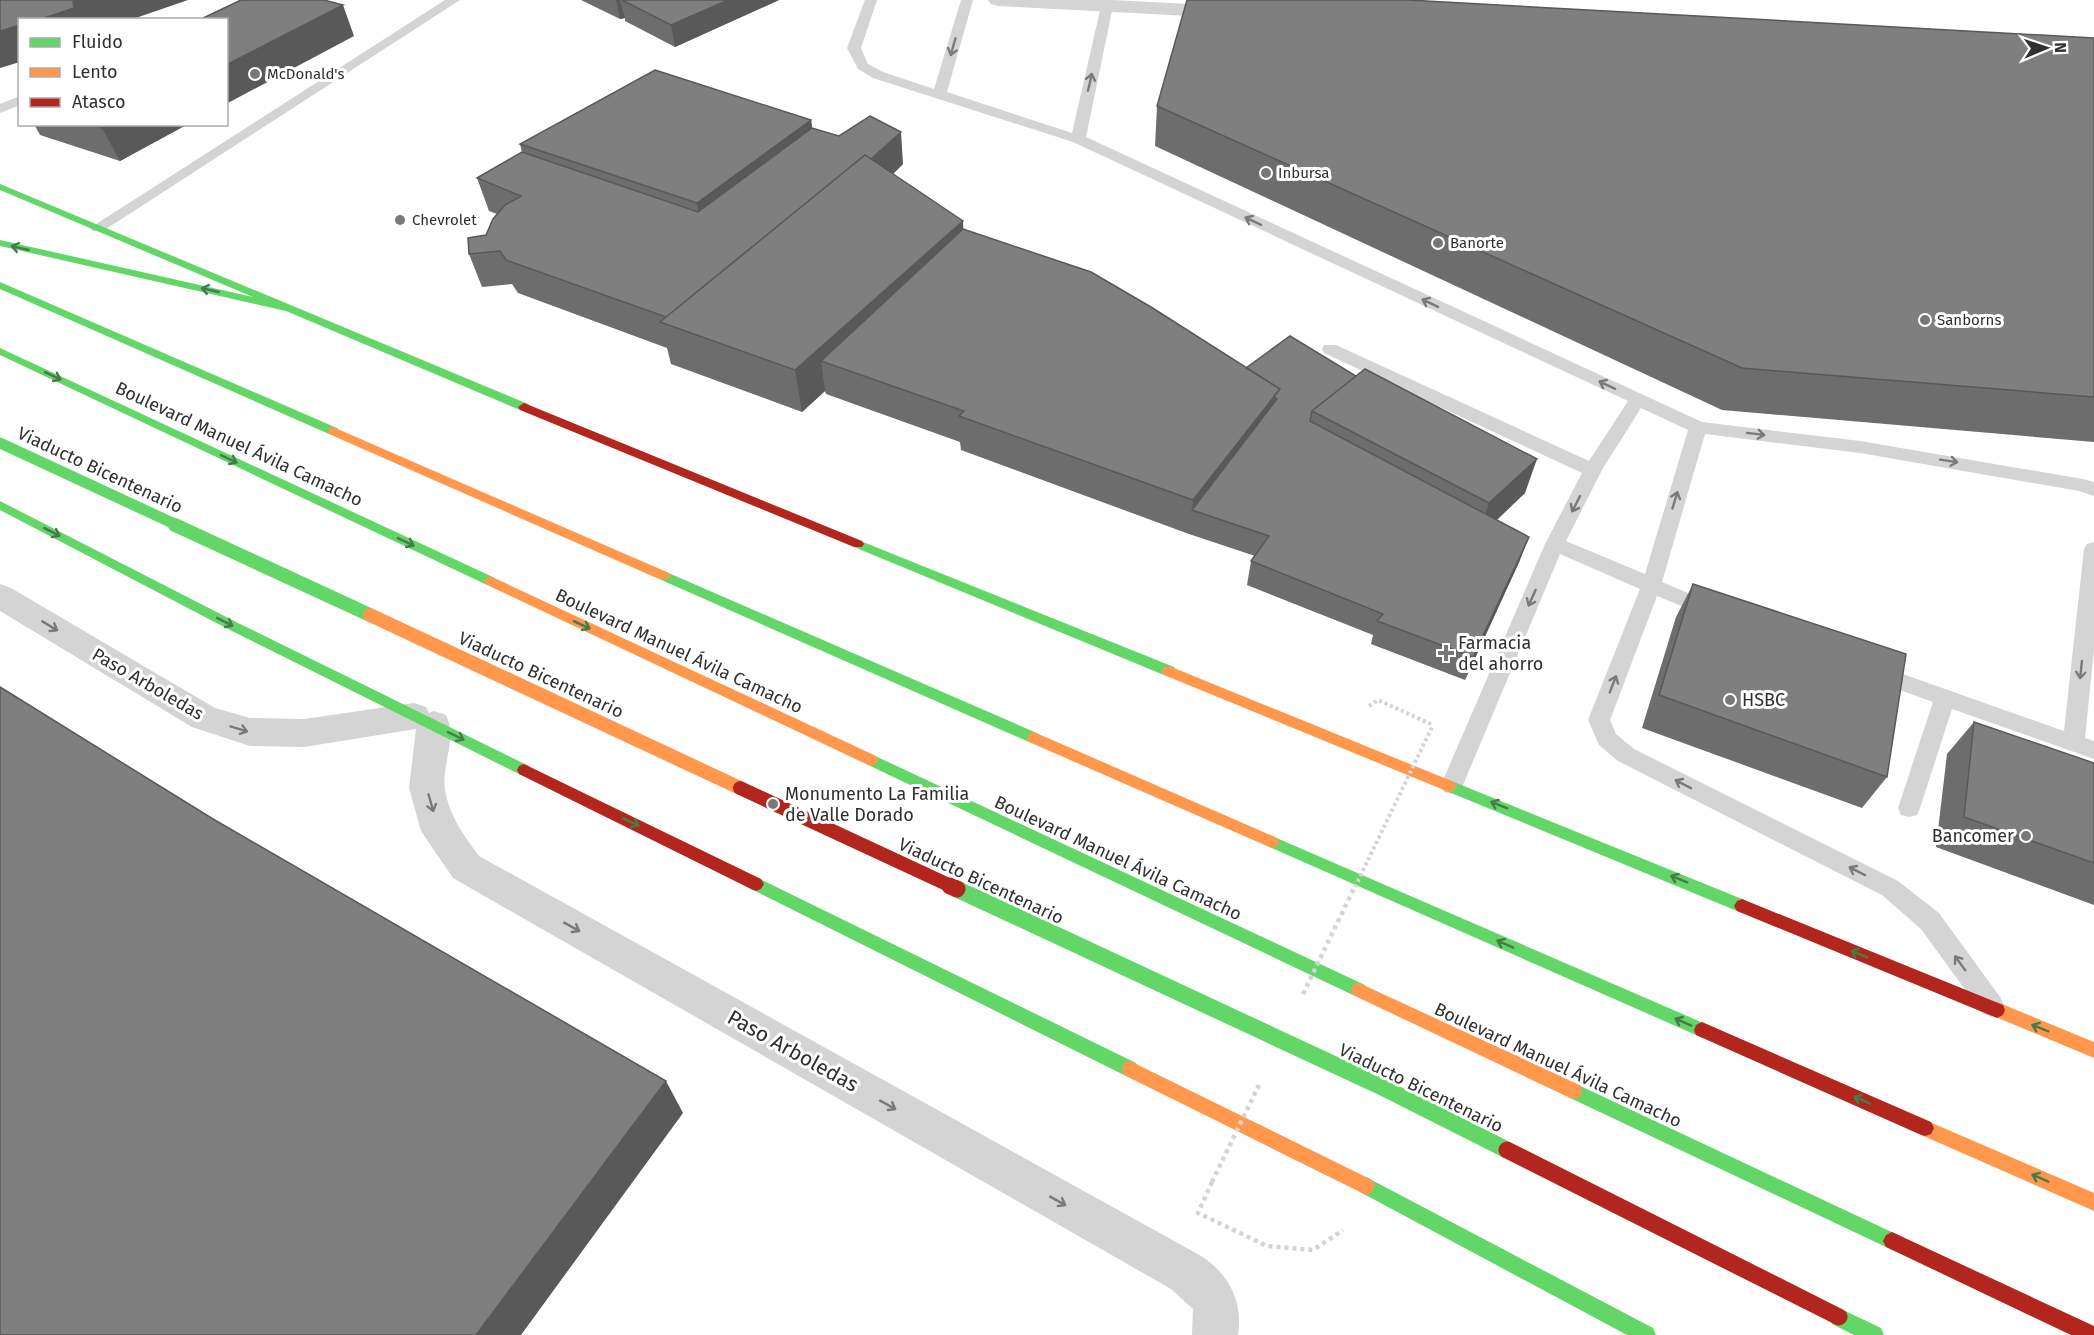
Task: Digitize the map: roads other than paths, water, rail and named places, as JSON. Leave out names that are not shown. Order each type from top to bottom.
[{"type":"main road","points":[[0,187],[287,308],[2094,1050]]},
{"type":"main road","points":[[0,243],[287,308]]},
{"type":"main road","points":[[0,285],[2094,1202]]},
{"type":"main road","name":"Boulevard Manuel Ávila Camacho","points":[[0,351],[2092,1335]]},
{"type":"main road","name":"Viaducto Bicentenario","points":[[0,443],[1380,1086],[1875,1335]]},
{"type":"main road","points":[[0,505],[233,626],[1391,1198],[1646,1335]]},
{"type":"main road","points":[[1839,1317],[1858,1335]]},
{"type":"street","points":[[998,0],[1250,14]]},
{"type":"street","name":"Paso Arboledas","points":[[0,596],[204,718],[250,732],[304,733],[424,720],[427,788],[439,831],[466,867],[1187,1273],[1205,1285],[1216,1302],[1219,1318],[1215,1335]]},
{"type":"lane","points":[[98,228],[454,0]]},
{"type":"lane","points":[[871,0],[854,48],[863,66],[878,75],[1078,140],[1698,427],[1860,447],[2083,485],[2094,490]]},
{"type":"lane","points":[[939,95],[967,0]]},
{"type":"lane","points":[[1078,140],[1107,6]]},
{"type":"lane","points":[[0,109],[18,101]]},
{"type":"lane","points":[[1330,349],[1593,470]]},
{"type":"lane","points":[[1452,785],[1555,544],[1593,470],[1638,399]]},
{"type":"lane","points":[[1698,427],[1651,587],[1599,720],[1607,739],[1626,755],[1890,888],[1930,921],[1995,1010]]},
{"type":"lane","points":[[1555,544],[1651,587],[1725,616]]},
{"type":"lane","points":[[1856,665],[2084,746],[2094,549]]},
{"type":"lane","points":[[1909,808],[1945,698]]},
{"type":"place","name":"McDonald's","points":[[255,74]]},
{"type":"place","name":"Inbursa","points":[[1266,173]]},
{"type":"place","name":"Chevrolet","points":[[400,220]]},
{"type":"place","name":"Banorte","points":[[1438,243]]},
{"type":"place","name":"Sanborns","points":[[1925,320]]},
{"type":"place","name":"Farmacia del ahorro","points":[[1446,653]]},
{"type":"place","name":"HSBC","points":[[1730,700]]},
{"type":"place","name":"Monumento La Familia de Valle Dorado","points":[[773,804]]},
{"type":"place","name":"Bancomer","points":[[2026,836]]}]
